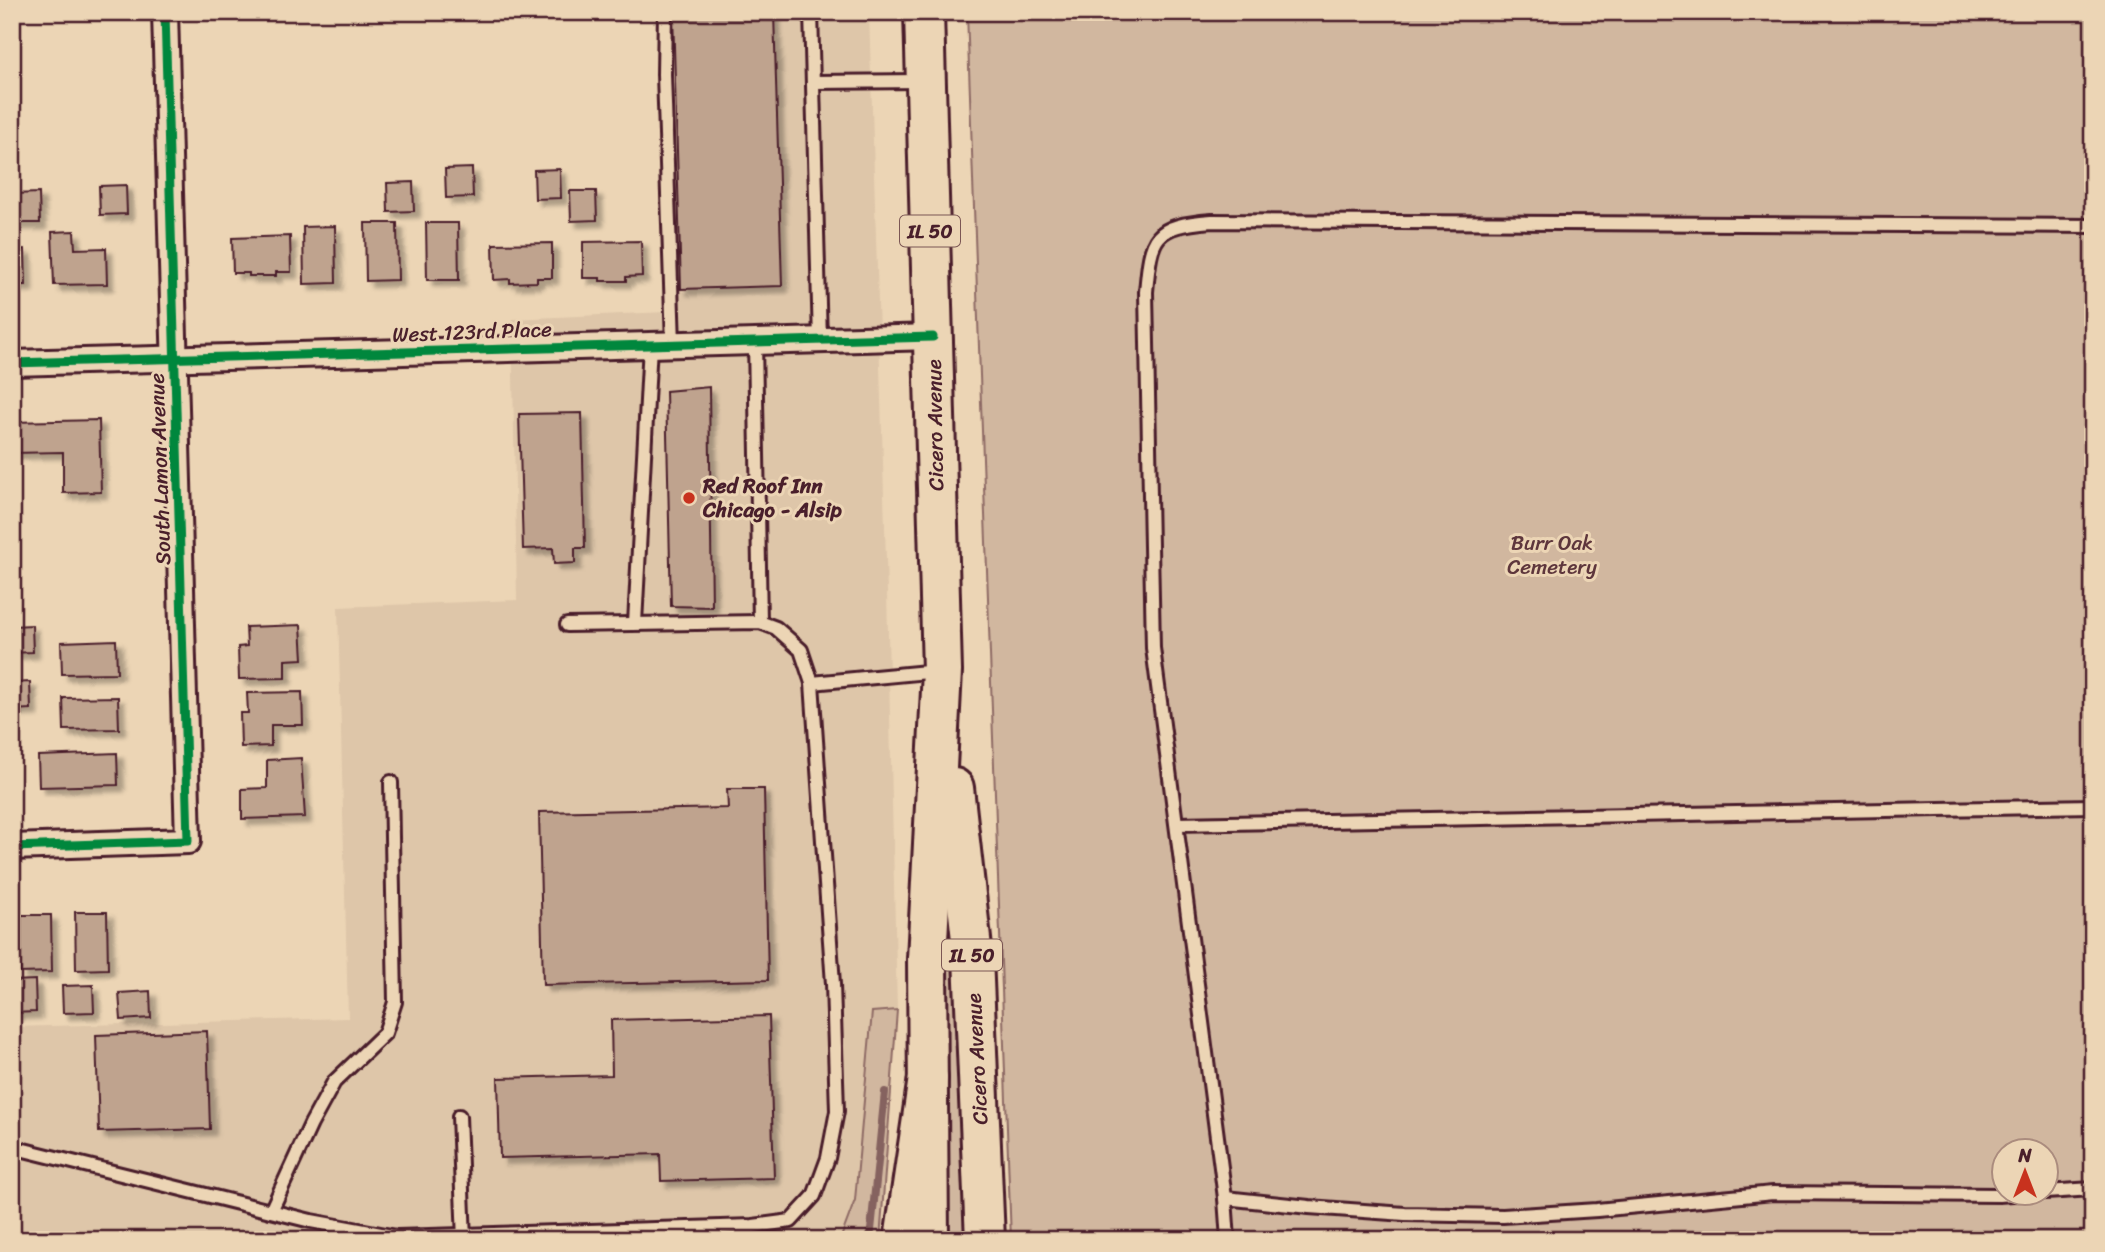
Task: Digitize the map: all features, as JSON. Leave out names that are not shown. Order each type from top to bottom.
[{"type":"main road","name":"Cicero Avenue","points":[[924,12],[942,671],[972,957],[985,1240]]},
{"type":"main road","name":"Cicero Avenue","points":[[929,1240],[927,959],[942,671]]},
{"type":"main road","points":[[904,1240],[928,1078]]},
{"type":"street","name":"South Lamon Avenue","points":[[12,847],[188,841],[165,12]]},
{"type":"street","name":"West 123rd Place","points":[[12,363],[933,337]]},
{"type":"lane","points":[[635,623],[662,344],[665,12]]},
{"type":"lane","points":[[811,12],[821,341]]},
{"type":"lane","points":[[813,82],[926,80]]},
{"type":"lane","points":[[1228,1240],[1225,1198],[1153,648],[1146,292],[1152,247],[1166,229],[1184,223],[1212,221],[2093,226]]},
{"type":"lane","points":[[755,342],[760,622]]},
{"type":"lane","points":[[12,1147],[311,1221],[398,1238],[752,1233],[791,1221],[814,1196],[828,1158],[837,1111],[833,984],[812,684],[801,650],[776,628],[760,622],[567,625]]},
{"type":"lane","points":[[812,684],[942,671]]},
{"type":"lane","points":[[271,1211],[311,1124],[334,1082],[385,1032],[395,1002],[391,782]]},
{"type":"lane","points":[[1177,824],[2093,806]]},
{"type":"lane","points":[[459,1116],[463,1237]]},
{"type":"lane","points":[[2060,1191],[2093,1189]]},
{"type":"lane","points":[[1225,1198],[1309,1208],[1503,1216],[1773,1193],[1990,1195]]},
{"type":"shaded area","points":[[655,12],[869,12],[897,1010],[872,1012],[855,1200],[840,1240],[64,1240],[41,1229],[12,1229],[12,1027],[348,1018],[338,607],[517,600],[512,319],[666,312]]},
{"type":"green space","name":"Burr Oak Cemetery","points":[[967,12],[2093,12],[2093,1240],[1011,1240]]},
{"type":"green space","points":[[945,952],[960,952],[967,1240],[946,1240]]},
{"type":"green space","points":[[897,1010],[880,1240],[840,1240],[855,1200],[872,1012]]},
{"type":"building","points":[[673,12],[774,12],[782,286],[681,289]]},
{"type":"building","points":[[472,168],[473,197],[446,198],[445,169]]},
{"type":"building","points":[[560,169],[561,198],[535,199],[534,170]]},
{"type":"building","points":[[413,182],[414,211],[388,212],[387,183]]},
{"type":"building","points":[[126,185],[127,214],[100,215],[99,186]]},
{"type":"building","points":[[570,191],[596,191],[597,220],[571,221]]},
{"type":"building","points":[[39,193],[40,223],[13,223],[13,194]]},
{"type":"building","points":[[365,223],[397,223],[398,280],[366,281]]},
{"type":"building","points":[[426,223],[458,223],[459,280],[427,280]]},
{"type":"building","points":[[335,226],[336,283],[304,284],[303,227]]},
{"type":"building","points":[[74,231],[75,249],[106,248],[107,284],[54,285],[52,232]]},
{"type":"building","points":[[290,236],[291,272],[276,272],[276,276],[233,273],[232,238]]},
{"type":"building","points":[[641,241],[642,276],[626,277],[626,281],[583,278],[583,242]]},
{"type":"building","points":[[552,243],[552,278],[537,278],[537,282],[510,283],[510,279],[494,280],[493,244]]},
{"type":"building","points":[[25,249],[26,285],[12,285],[12,250]]},
{"type":"building","name":"Red Roof Inn Chicago - Alsip","points":[[709,387],[712,607],[671,606],[666,391]]},
{"type":"building","points":[[582,413],[585,548],[575,548],[575,563],[554,564],[553,548],[523,549],[519,414]]},
{"type":"building","points":[[99,420],[101,492],[63,493],[63,452],[12,453],[12,422]]},
{"type":"building","points":[[32,625],[33,652],[12,653],[12,626]]},
{"type":"building","points":[[301,625],[303,659],[285,660],[285,678],[239,679],[238,647],[247,646],[246,627]]},
{"type":"building","points":[[116,640],[117,673],[62,674],[61,642]]},
{"type":"building","points":[[30,682],[31,709],[12,710],[12,683]]},
{"type":"building","points":[[302,692],[303,725],[271,725],[271,746],[241,747],[240,713],[248,713],[247,693]]},
{"type":"building","points":[[118,697],[119,729],[64,730],[63,698]]},
{"type":"building","points":[[117,753],[118,785],[39,787],[38,756]]},
{"type":"building","points":[[301,758],[305,817],[242,819],[242,789],[267,788],[267,760]]},
{"type":"building","points":[[727,789],[764,789],[768,980],[543,985],[539,812],[728,808]]},
{"type":"building","points":[[75,912],[107,912],[108,969],[76,970]]},
{"type":"building","points":[[19,915],[51,915],[52,972],[20,973]]},
{"type":"building","points":[[35,980],[36,1012],[12,1013],[12,981]]},
{"type":"building","points":[[93,985],[94,1012],[63,1013],[62,986]]},
{"type":"building","points":[[150,991],[151,1018],[121,1020],[119,993]]},
{"type":"building","points":[[769,1016],[774,1178],[661,1181],[660,1154],[500,1158],[498,1078],[612,1075],[611,1020]]},
{"type":"building","points":[[207,1031],[210,1129],[99,1132],[96,1035]]},
{"type":"waterway","points":[[870,1240],[885,1092]]},
{"type":"cycle path","points":[[12,847],[188,841],[165,12]]},
{"type":"cycle path","points":[[12,363],[933,337]]},
{"type":"place","name":"Red Roof Inn Chicago - Alsip","points":[[689,498]]}]
